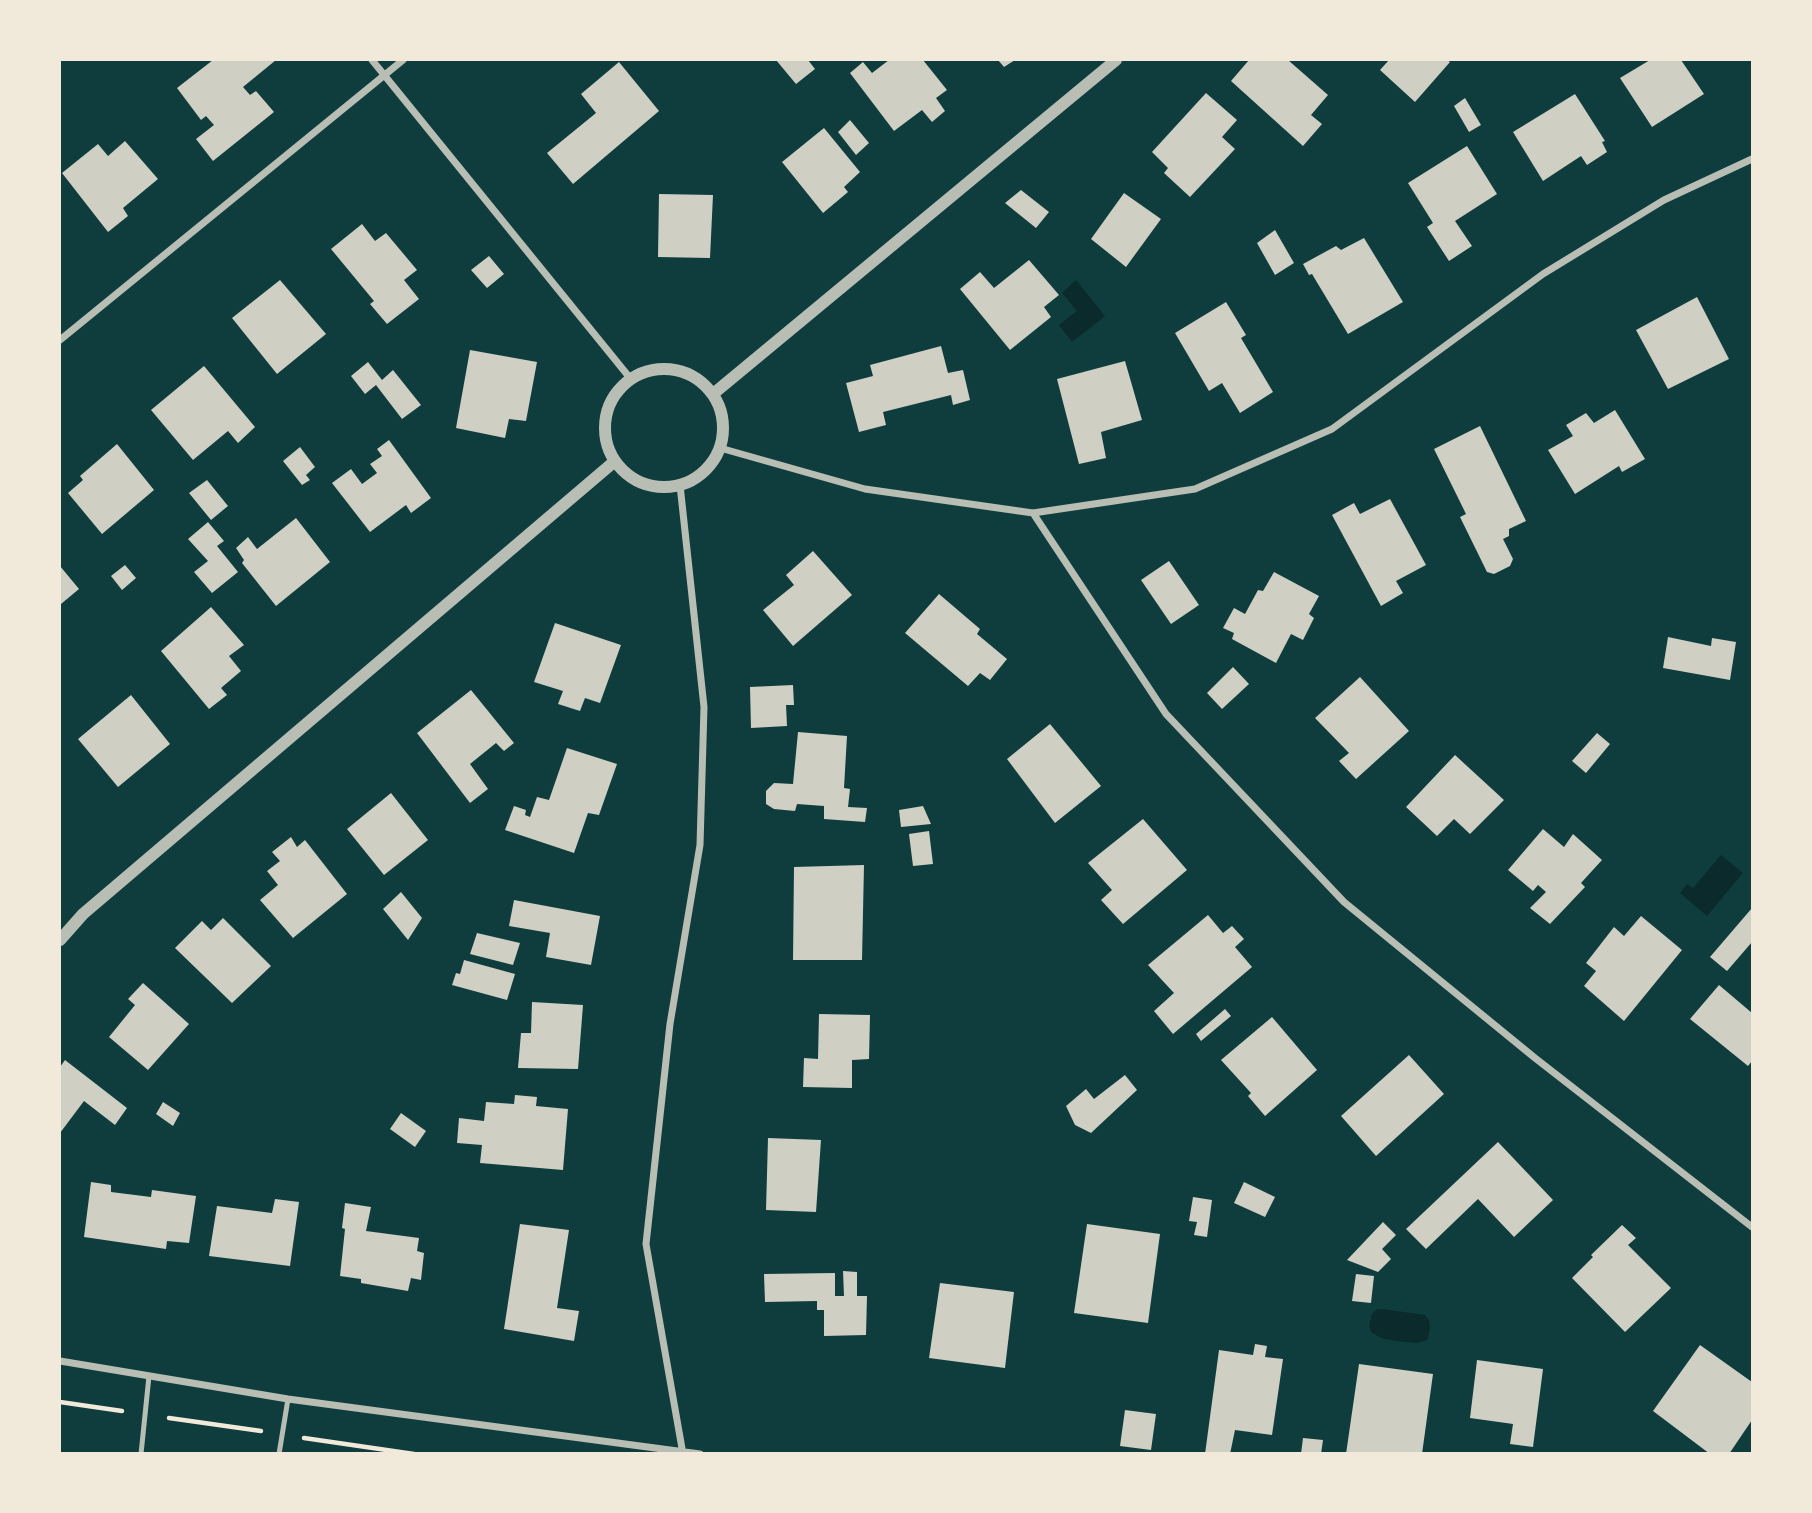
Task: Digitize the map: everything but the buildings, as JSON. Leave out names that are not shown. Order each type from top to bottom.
[{"type":"street","points":[[372,60],[630,378]]},
{"type":"street","points":[[60,340],[403,60]]},
{"type":"street","points":[[713,394],[1116,60]]},
{"type":"street","points":[[720,448],[865,489],[1033,513],[1195,489],[1332,429],[1543,274],[1664,200],[1752,159]]},
{"type":"street","points":[[665,368],[684,372],[700,381],[713,394],[721,411],[723,430],[720,448],[711,464],[697,477],[680,485],[662,488],[643,484],[627,475],[614,461],[606,444],[604,426],[608,408],[617,391],[630,378],[647,370],[665,368]]},
{"type":"street","points":[[60,940],[83,914],[614,461]]},
{"type":"street","points":[[680,485],[704,706],[700,845],[670,1024],[646,1244],[683,1452]]},
{"type":"street","points":[[1033,513],[1166,714],[1344,902],[1535,1058],[1752,1227]]},
{"type":"street","points":[[60,1361],[289,1399],[699,1454]]},
{"type":"lane","points":[[141,1454],[149,1376]]},
{"type":"lane","points":[[279,1454],[289,1399]]},
{"type":"path","points":[[60,1402],[414,1454]]},
{"type":"water","points":[[1076,280],[1105,316],[1072,342],[1059,325],[1077,311],[1062,293]]},
{"type":"water","points":[[1721,855],[1743,873],[1707,916],[1680,893],[1687,884],[1693,888]]},
{"type":"water","points":[[1377,1309],[1425,1315],[1430,1329],[1427,1340],[1417,1343],[1395,1341],[1381,1338],[1371,1332],[1369,1326],[1372,1314]]}]
